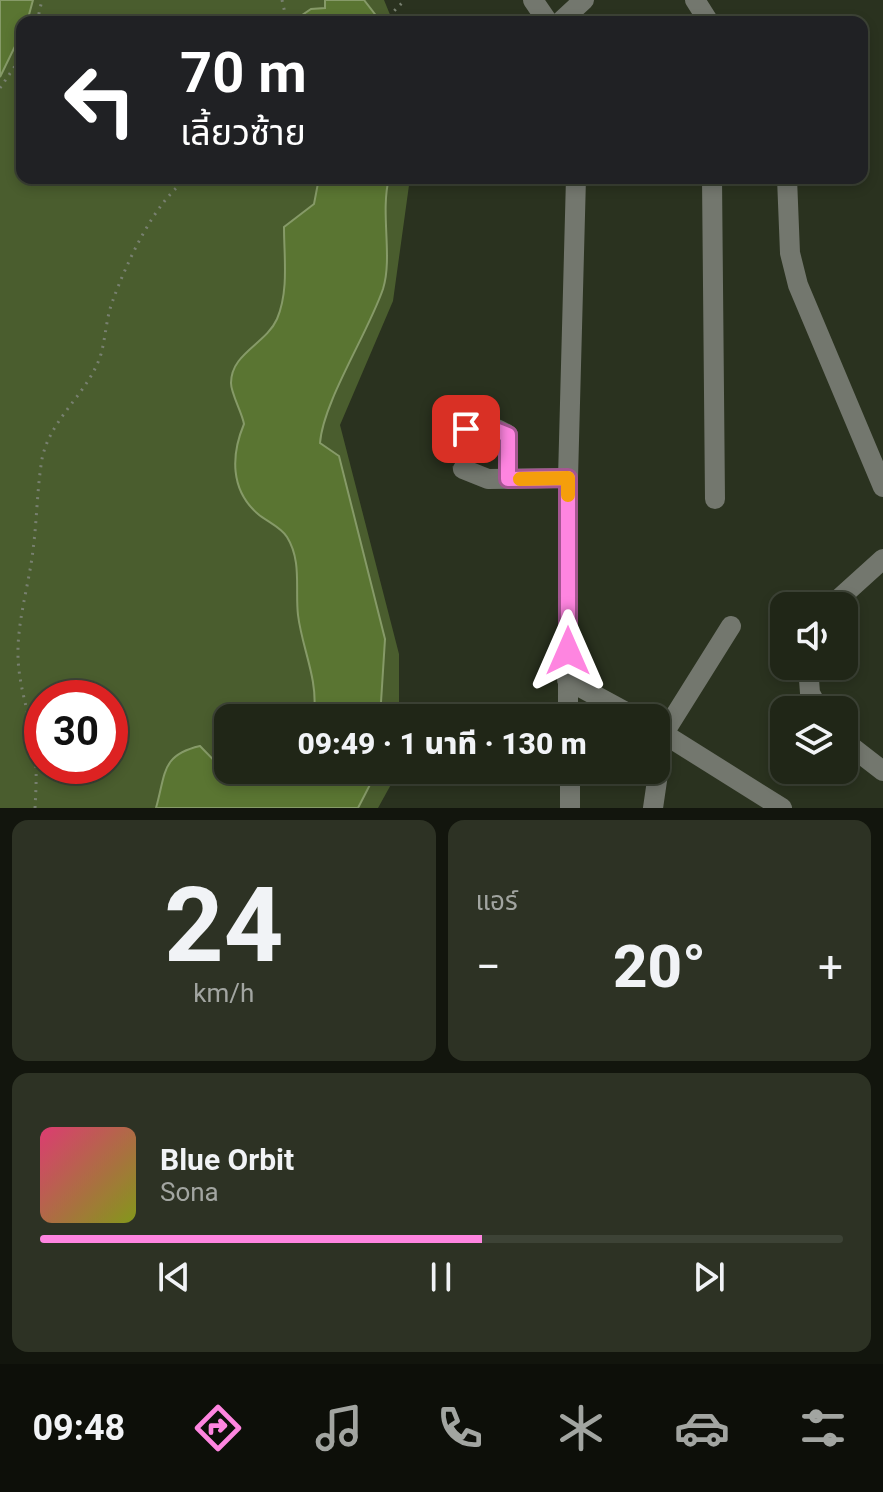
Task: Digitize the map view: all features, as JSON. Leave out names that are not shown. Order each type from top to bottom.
[{"type":"street","points":[[567,16],[584,0]]},
{"type":"street","points":[[568,704],[568,478],[576,184]]},
{"type":"street","points":[[712,184],[715,499]]},
{"type":"street","points":[[787,184],[790,253],[798,285],[883,487]]},
{"type":"street","points":[[463,435],[471,427],[483,425],[508,435],[508,479]]},
{"type":"street","points":[[463,469],[488,479],[568,478]]},
{"type":"street","points":[[846,592],[883,559]]},
{"type":"street","points":[[670,716],[731,626]]},
{"type":"street","points":[[567,680],[611,704]]},
{"type":"street","points":[[670,737],[782,808]]},
{"type":"street","points":[[858,752],[883,771]]},
{"type":"street","points":[[570,784],[570,808]]},
{"type":"street","points":[[653,808],[655,784]]},
{"type":"path","points":[[389,16],[405,0]]},
{"type":"path","points":[[0,88],[16,65]]},
{"type":"path","points":[[35,808],[36,754],[18,656],[24,614],[22,599],[33,553],[42,457],[52,430],[91,378],[102,353],[113,300],[136,249],[162,204],[180,184]]},
{"type":"shaded area","points":[[0,0],[384,0],[391,16],[16,16],[16,184],[409,184],[393,301],[340,425],[399,654],[399,704],[214,704],[214,784],[391,784],[378,808],[0,808]]},
{"type":"shaded area","points":[[0,0],[33,0],[29,16],[16,16],[16,44],[0,77]]},
{"type":"shaded area","points":[[325,0],[364,0],[376,16],[301,16],[311,9],[325,8]]},
{"type":"shaded area","points":[[318,184],[388,184],[387,263],[383,289],[337,388],[320,443],[339,456],[385,639],[381,704],[315,704],[312,676],[298,615],[297,575],[292,546],[284,533],[249,505],[238,483],[235,460],[244,424],[231,383],[237,364],[272,328],[281,308],[284,227],[314,204]]},
{"type":"shaded area","points":[[200,746],[214,760],[214,784],[370,784],[358,808],[156,808],[167,767],[187,750]]},
{"type":"tunnel","points":[[463,435],[459,451],[463,469]]},
{"type":"slow traffic","points":[[520,479],[568,478],[568,495]]},
{"type":"route","points":[[466,429],[483,425],[508,435],[508,479],[568,478],[568,651]]}]
